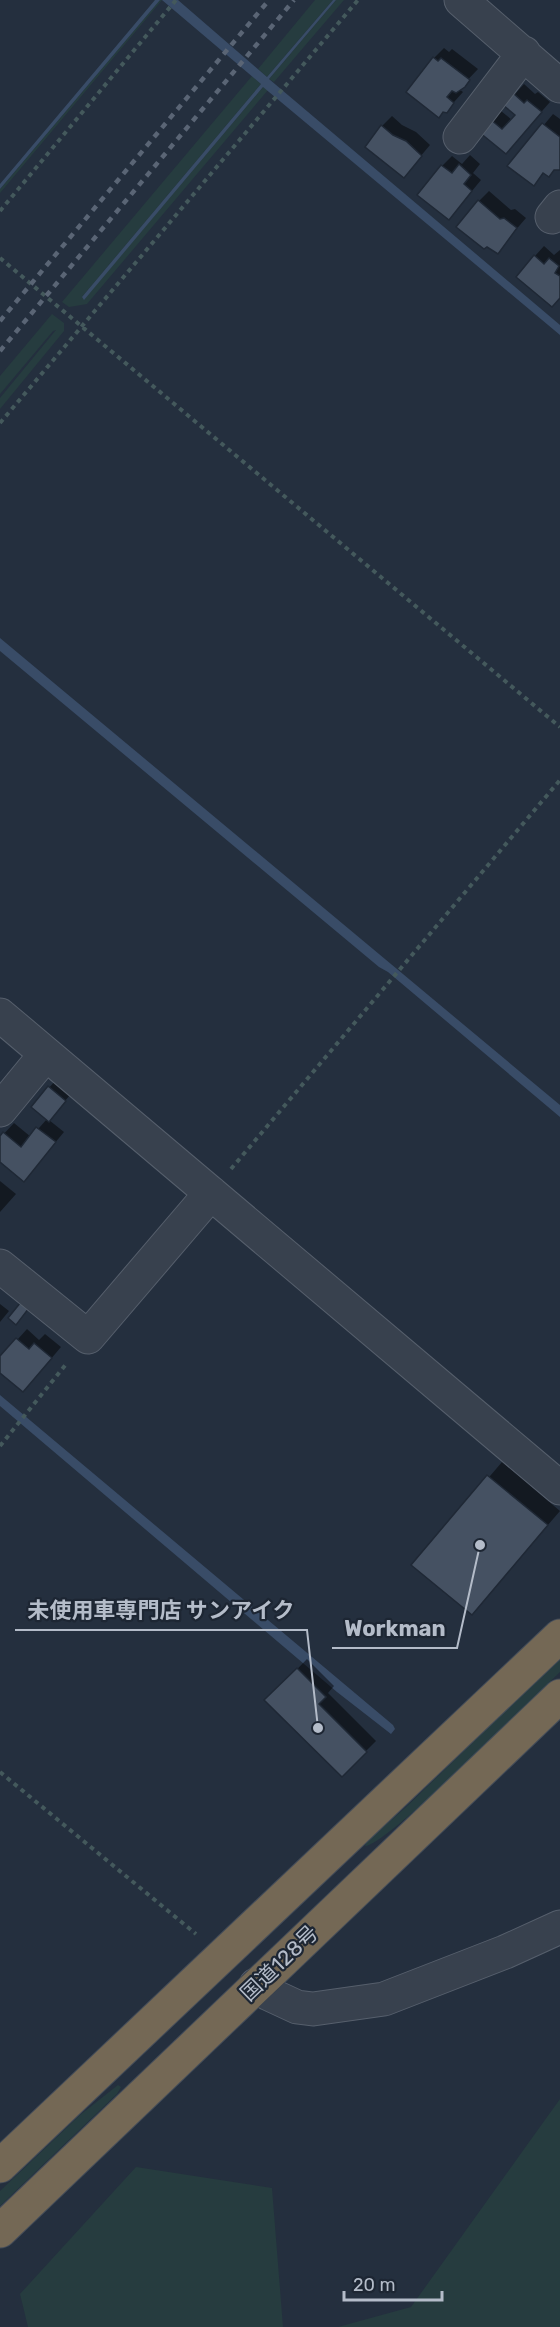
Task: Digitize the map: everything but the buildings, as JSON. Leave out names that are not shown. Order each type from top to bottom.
[{"type":"highway","name":"国道128号","points":[[0,2166],[560,1636]]},
{"type":"highway","name":"国道128号","points":[[0,2231],[560,1696]]},
{"type":"street","points":[[461,0],[560,86]]},
{"type":"street","points":[[460,137],[524,53]]},
{"type":"street","points":[[0,1015],[560,1488]]},
{"type":"street","points":[[0,1110],[46,1054]]},
{"type":"street","points":[[0,1266],[88,1337],[211,1193]]},
{"type":"street","points":[[256,1985],[297,2007],[313,2009],[384,1999],[505,1952],[560,1927]]},
{"type":"path","points":[[0,211],[176,0]]},
{"type":"path","points":[[0,423],[358,0]]},
{"type":"path","points":[[0,258],[560,727]]},
{"type":"path","points":[[211,1193],[560,780]]},
{"type":"path","points":[[0,1446],[88,1337]]},
{"type":"path","points":[[0,1772],[223,1956]]},
{"type":"green space","points":[[162,0],[0,193],[0,189]]},
{"type":"green space","points":[[315,0],[333,0],[267,77],[258,69]]},
{"type":"green space","points":[[336,0],[344,0],[274,82],[269,79]]},
{"type":"green space","points":[[252,76],[261,84],[82,297],[84,299],[263,87],[268,90],[87,304],[69,307],[62,302]]},
{"type":"green space","points":[[52,314],[64,323],[64,331],[0,409],[0,398],[56,330],[0,394],[0,376]]},
{"type":"green space","points":[[560,1658],[560,1672],[493,1738],[430,1798],[379,1840],[365,1846],[367,1841],[405,1808]]},
{"type":"green space","points":[[118,2085],[121,2087],[117,2094],[0,2206],[0,2191],[80,2115]]},
{"type":"green space","points":[[560,2099],[560,2327],[338,2327],[411,2307]]},
{"type":"green space","points":[[136,2167],[272,2188],[283,2327],[28,2327],[20,2294]]},
{"type":"water","points":[[155,0],[160,0],[0,189],[0,184]]},
{"type":"water","points":[[162,0],[178,0],[267,77],[333,0],[336,0],[269,79],[560,325],[560,335],[263,87],[84,300],[82,297],[261,84]]},
{"type":"water","points":[[0,638],[560,1105],[560,1117],[0,651]]},
{"type":"water","points":[[0,1395],[393,1725],[395,1729],[391,1734],[337,1692],[0,1406]]},
{"type":"railway","points":[[0,321],[269,0]]},
{"type":"railway","points":[[0,351],[294,0]]},
{"type":"place","name":"Workman","points":[[480,1545]]},
{"type":"place","name":"未使用車専門店 サンアイク","points":[[318,1728]]}]
